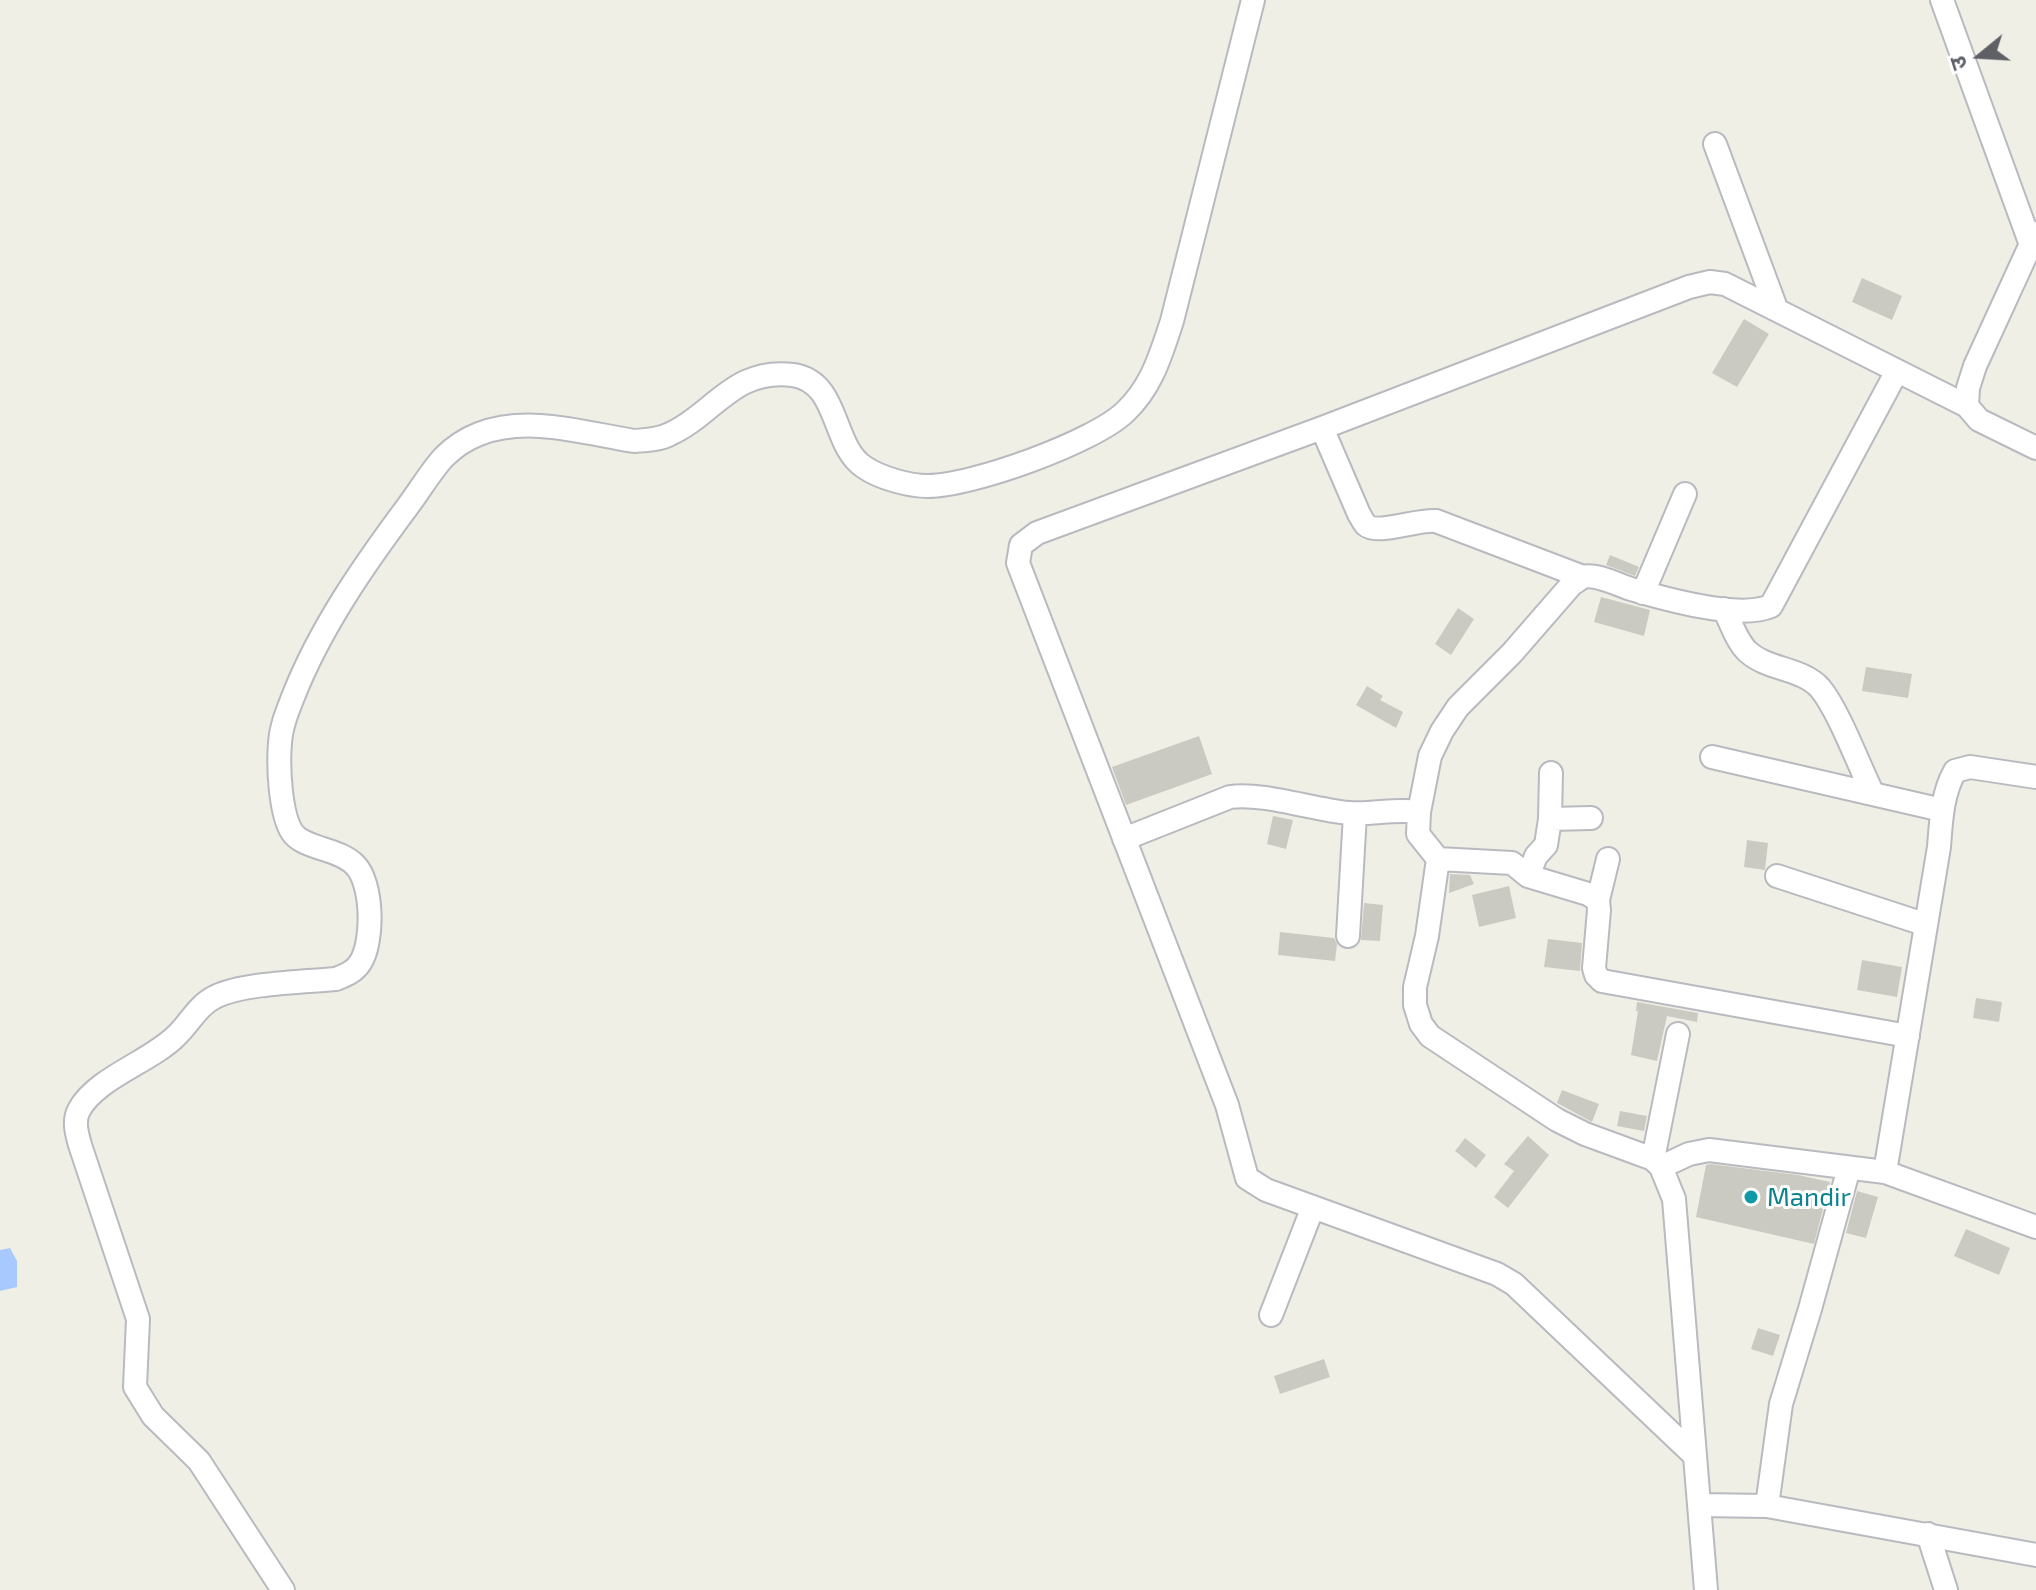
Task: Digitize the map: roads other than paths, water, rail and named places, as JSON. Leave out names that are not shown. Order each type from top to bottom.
[{"type":"street","points":[[283,1590],[199,1461],[153,1416],[135,1387],[138,1319],[76,1127],[76,1114],[98,1090],[166,1045],[215,997],[232,991],[336,979],[349,974],[364,956],[369,938],[367,888],[363,875],[346,856],[294,836],[284,810],[280,738],[313,649],[395,523],[443,459],[461,443],[493,429],[514,425],[537,426],[634,441],[647,440],[681,428],[730,389],[766,377],[796,375],[816,386],[827,400],[853,457],[864,468],[904,482],[928,486],[971,480],[1065,447],[1109,425],[1137,400],[1157,365],[1172,321],[1253,0]]},
{"type":"street","points":[[1942,0],[2034,239],[1975,366],[1968,388],[1967,406]]},
{"type":"street","points":[[1715,144],[1776,308]]},
{"type":"street","points":[[1693,1454],[1514,1284],[1497,1274],[1266,1190],[1247,1178],[1227,1105],[1018,563],[1021,545],[1037,533],[1689,287],[1710,282],[1725,284],[1776,308],[1967,406],[1979,420],[2036,448]]},
{"type":"street","points":[[1322,428],[1366,525],[1376,529],[1422,520],[1436,521],[1583,577],[1724,609],[1759,611],[1771,606],[1897,371]]},
{"type":"street","points":[[1643,593],[1685,494]]},
{"type":"street","points":[[1583,577],[1572,584],[1512,653],[1458,707],[1430,756],[1418,834],[1438,859],[1427,936],[1415,987],[1415,1005],[1421,1024],[1439,1042],[1557,1120],[1657,1163],[1709,1150],[1885,1172],[2036,1227]]},
{"type":"street","points":[[1724,609],[1746,651],[1819,686],[1873,794]]},
{"type":"street","points":[[1712,757],[1942,810]]},
{"type":"street","points":[[1885,1172],[1939,847],[1942,810],[1951,779],[1955,771],[1962,767],[2036,777]]},
{"type":"street","points":[[1528,876],[1536,856],[1546,845],[1551,773]]},
{"type":"street","points":[[1124,839],[1230,797],[1245,795],[1315,810],[1355,814],[1402,809],[1419,812]]},
{"type":"street","points":[[1348,936],[1355,814]]},
{"type":"street","points":[[1550,819],[1591,818]]},
{"type":"street","points":[[1438,859],[1512,863],[1528,876],[1588,894],[1598,900]]},
{"type":"street","points":[[1608,859],[1598,900],[1594,968],[1602,981],[1908,1036]]},
{"type":"street","points":[[1777,876],[1924,924]]},
{"type":"street","points":[[1678,1034],[1657,1163],[1674,1199],[1706,1590]]},
{"type":"street","points":[[1767,1506],[1781,1404],[1849,1168]]},
{"type":"street","points":[[1271,1315],[1313,1207]]},
{"type":"street","points":[[1700,1505],[1767,1506],[2036,1555]]},
{"type":"street","points":[[1928,1534],[1946,1590]]},
{"type":"water","points":[[10,1248],[17,1261],[17,1287],[0,1291],[0,1250]]},
{"type":"place","name":"Mandir","points":[[1751,1197]]}]
